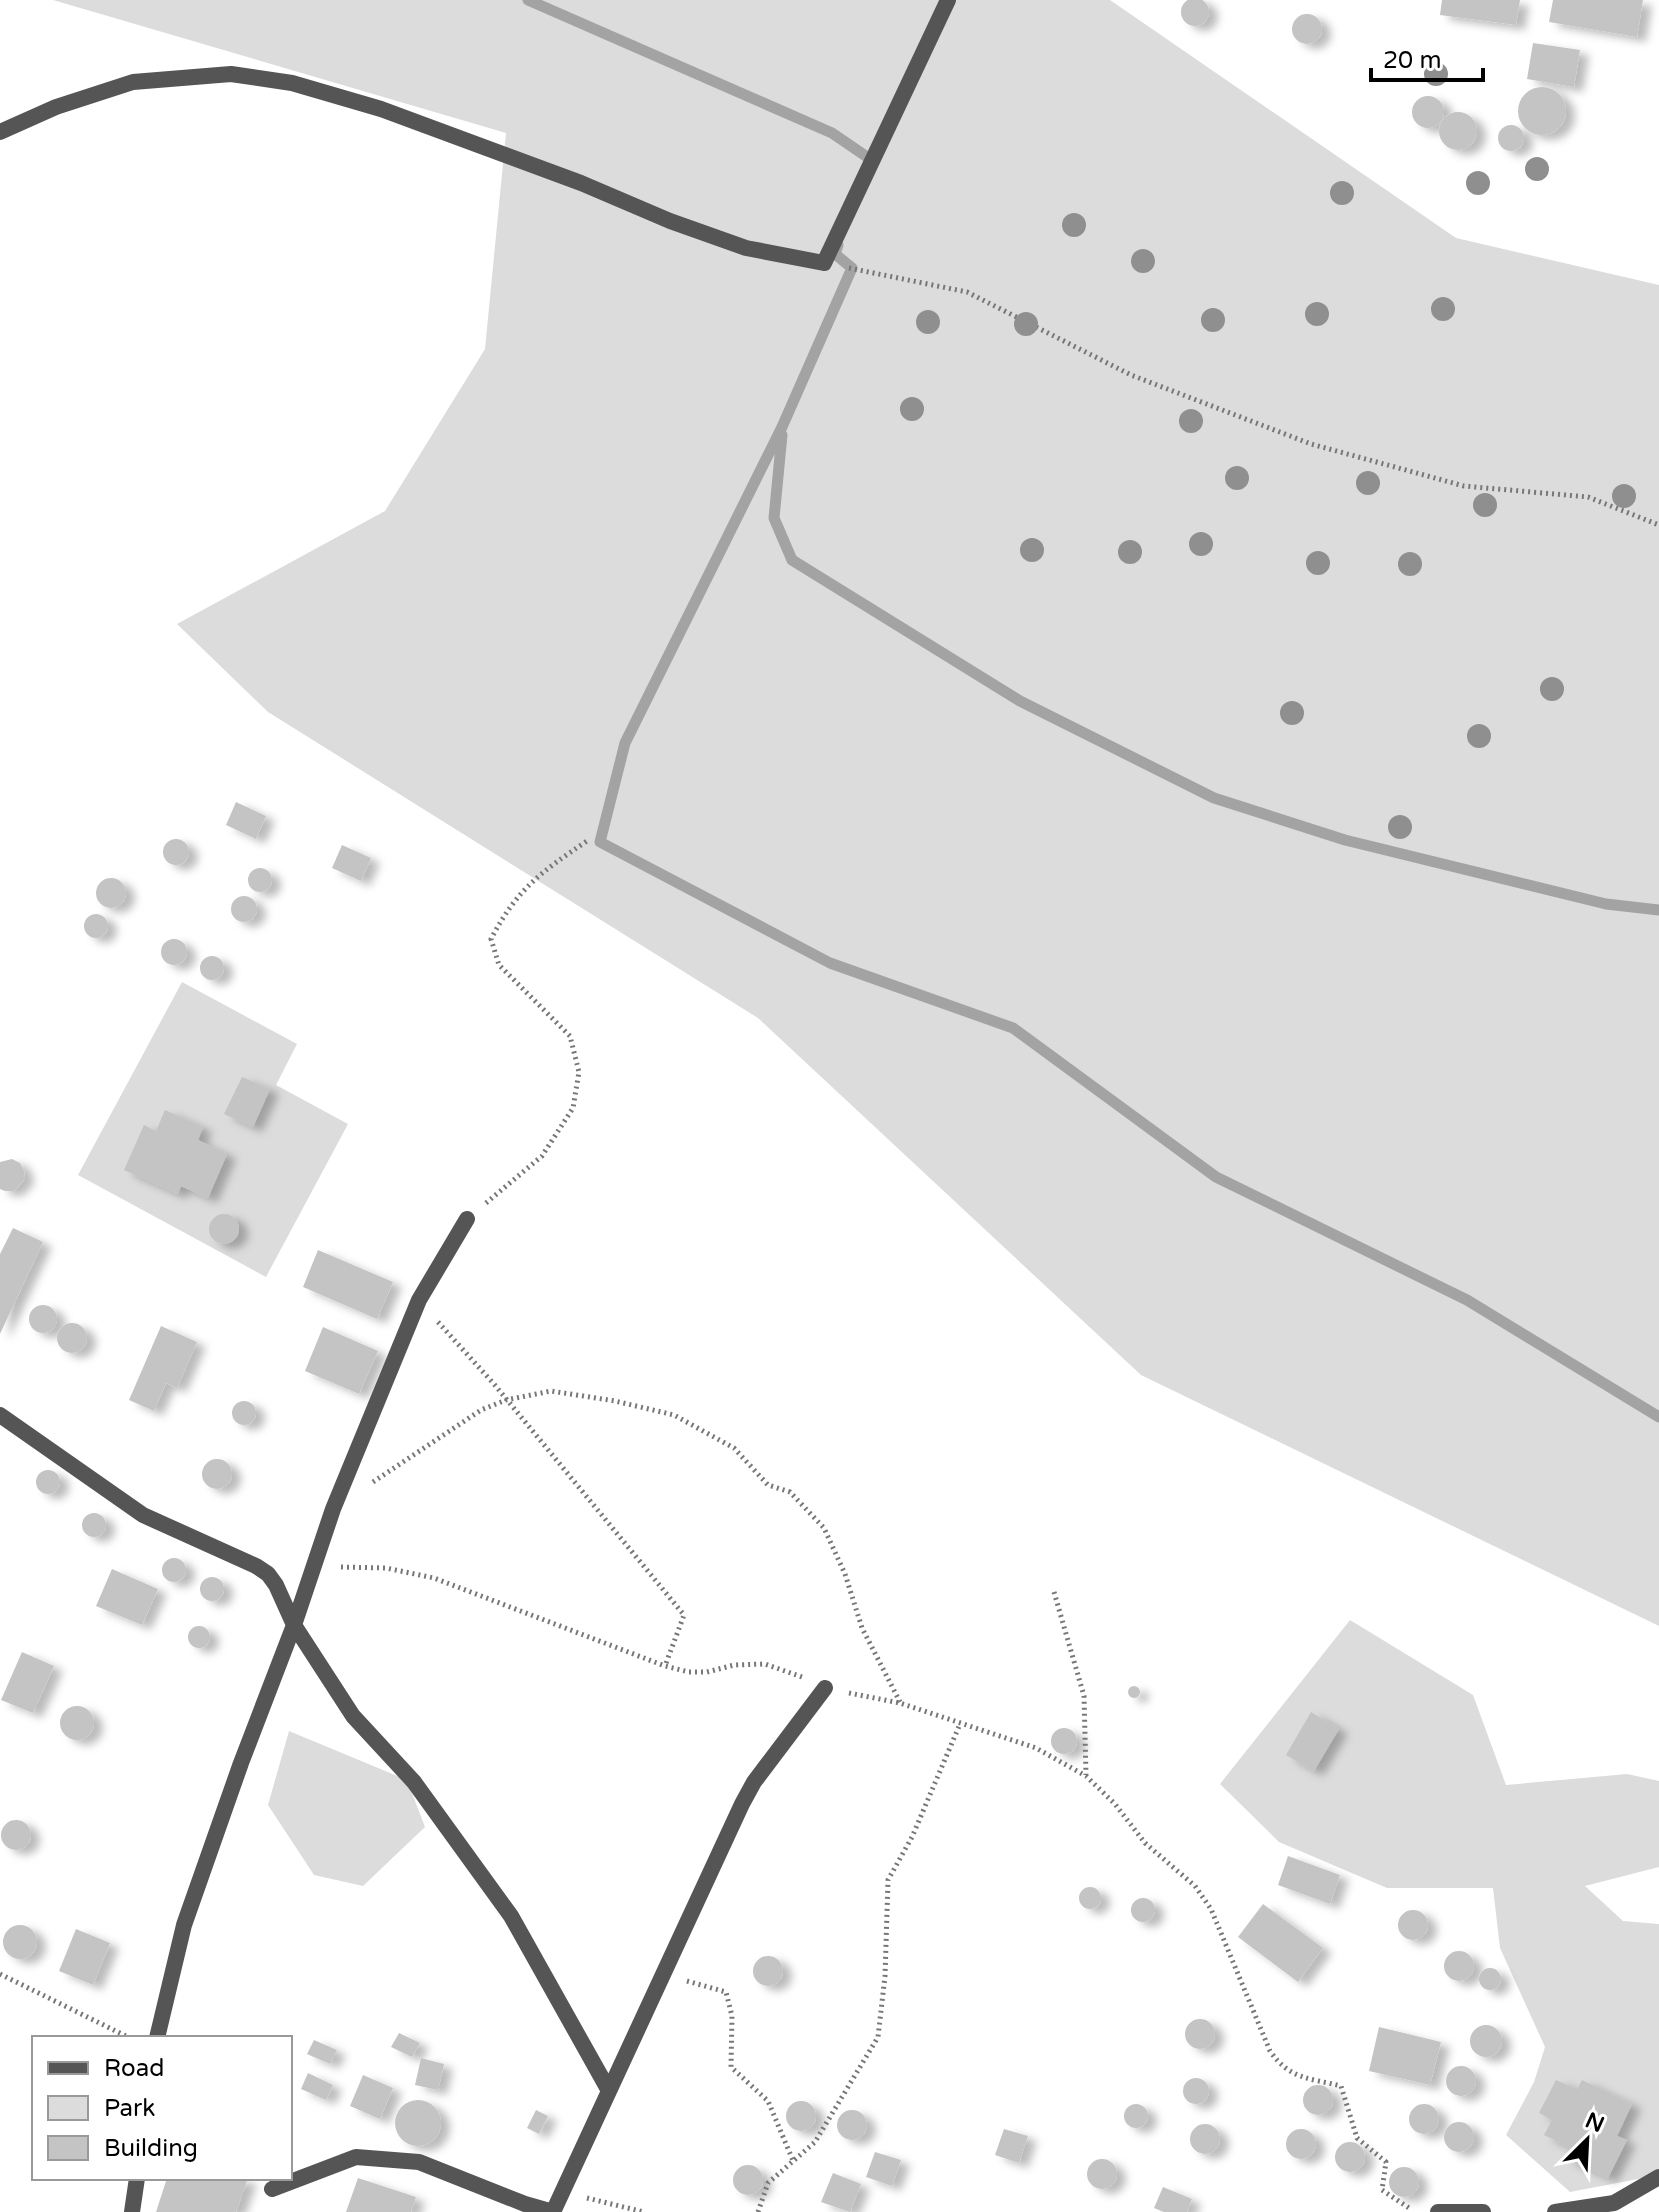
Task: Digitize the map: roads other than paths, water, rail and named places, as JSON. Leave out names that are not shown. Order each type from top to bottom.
[{"type":"street","points":[[0,132],[56,107],[133,82],[231,74],[292,83],[393,114],[746,248],[824,263],[948,0]]},
{"type":"street","points":[[157,2036],[184,1925],[333,1509],[419,1300],[467,1219]]},
{"type":"street","points":[[0,1415],[143,1515],[268,1574],[294,1625],[353,1716],[414,1782],[511,1916],[608,2089]]},
{"type":"street","points":[[272,2189],[356,2157],[387,2159],[419,2162],[553,2212],[754,1782],[825,1688]]},
{"type":"street","points":[[1555,2212],[1614,2203],[1659,2177]]},
{"type":"street","points":[[132,2212],[137,2180]]},
{"type":"street","points":[[1438,2212],[1483,2212]]},
{"type":"waterway","points":[[528,0],[832,133],[873,161],[871,166]]},
{"type":"waterway","points":[[838,245],[835,254],[852,268],[782,427],[625,743],[600,842],[830,963],[1013,1028],[1216,1177],[1467,1300],[1659,1417]]},
{"type":"waterway","points":[[782,435],[774,518],[792,560],[1020,701],[1214,798],[1345,840],[1606,904],[1659,910]]}]
